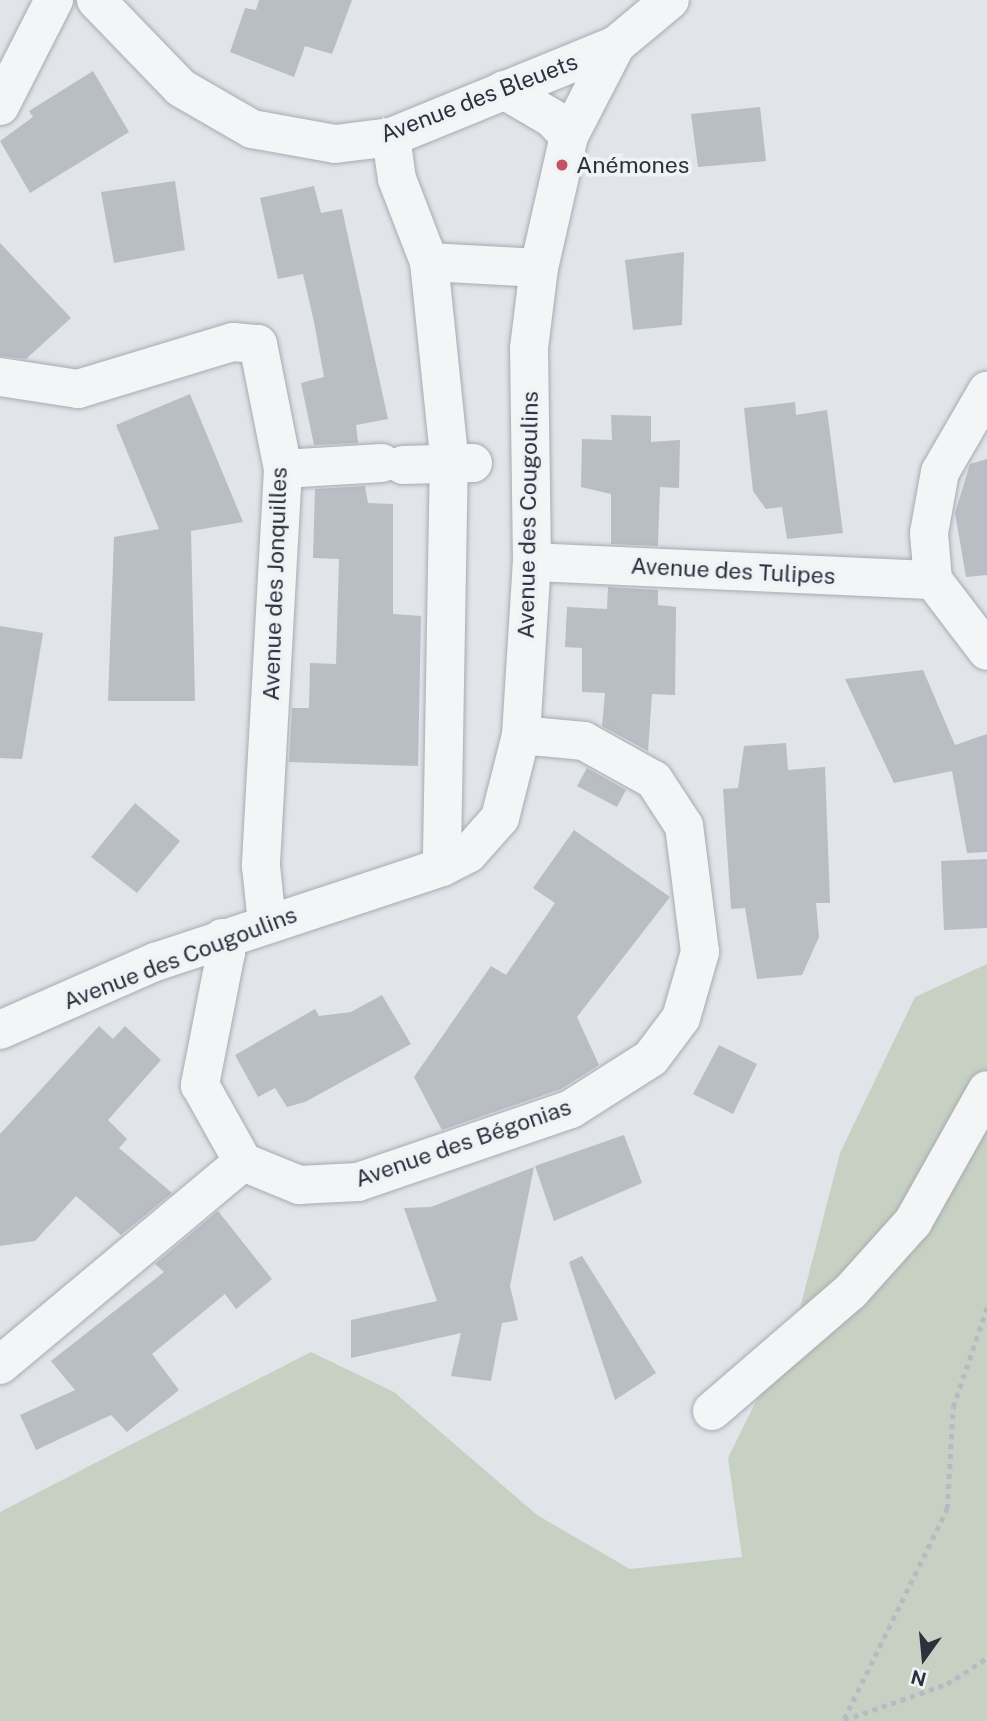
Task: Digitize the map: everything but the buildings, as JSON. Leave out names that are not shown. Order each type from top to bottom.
[{"type":"street","points":[[0,106],[54,0]]},
{"type":"street","name":"Avenue des Bleuets","points":[[96,0],[181,88],[252,129],[334,144],[391,137],[616,45]]},
{"type":"street","points":[[616,45],[670,0]]},
{"type":"street","name":"Avenue des Cougoulins","points":[[442,867],[486,463],[529,348],[539,268],[569,136],[616,45]]},
{"type":"street","points":[[504,90],[552,118],[569,136]]},
{"type":"street","name":"Avenue des Cougoulins","points":[[0,1030],[222,938],[442,867],[468,853],[500,818],[521,734],[532,562],[486,463],[429,262],[397,179],[391,137]]},
{"type":"street","points":[[429,262],[539,268]]},
{"type":"street","name":"Avenue des Jonquilles","points":[[0,377],[78,390],[233,342],[258,344],[283,469],[261,866],[267,923]]},
{"type":"street","points":[[987,391],[940,472],[929,533],[933,580],[987,651]]},
{"type":"street","points":[[283,469],[486,463]]},
{"type":"street","name":"Avenue des Tulipes","points":[[532,562],[933,580]]},
{"type":"street","name":"Avenue des Bégonias","points":[[243,1162],[299,1185],[358,1182],[571,1109],[651,1058],[681,1018],[700,952],[684,826],[654,780],[584,741],[521,734]]},
{"type":"street","points":[[0,1365],[243,1162],[200,1085],[226,953],[222,938]]},
{"type":"street","points":[[712,1411],[851,1291],[914,1222],[987,1090]]},
{"type":"path","points":[[844,1720],[947,1510],[953,1407],[987,1307]]},
{"type":"path","points":[[844,1720],[947,1684],[987,1658]]},
{"type":"green space","points":[[987,964],[987,1721],[0,1721],[0,1512],[311,1352],[394,1392],[537,1515],[630,1569],[742,1557],[728,1458],[798,1316],[840,1153],[915,997]]},
{"type":"place","name":"Anémones","points":[[562,165]]}]
